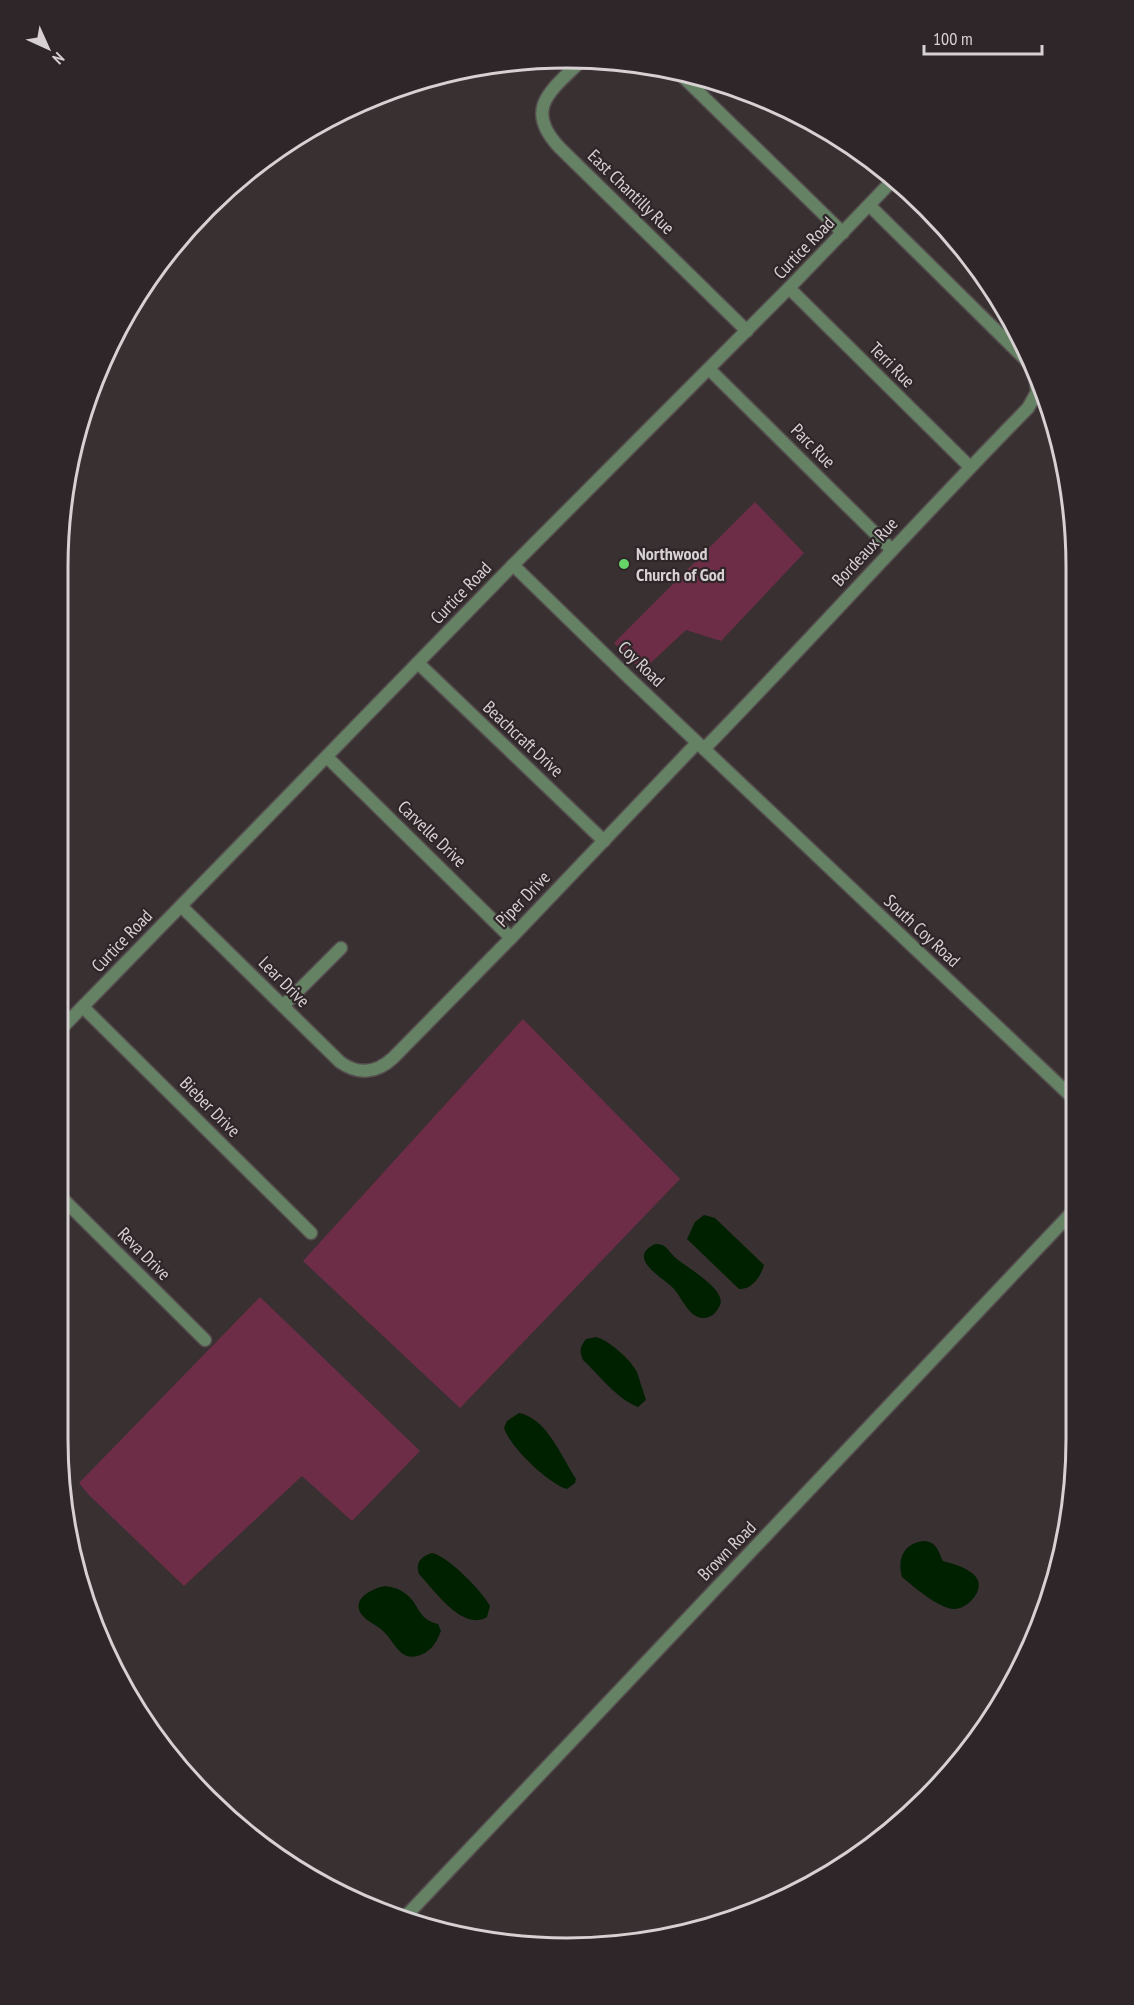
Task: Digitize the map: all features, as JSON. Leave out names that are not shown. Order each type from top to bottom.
[{"type":"street","name":"East Chantilly Rue","points":[[574,68],[546,99],[542,120],[549,136],[747,331]]},
{"type":"street","points":[[690,83],[843,233]]},
{"type":"street","name":"Curtice Road","points":[[68,1022],[513,565],[747,331],[889,185]]},
{"type":"street","name":"Bordeaux Rue","points":[[870,206],[1017,351]]},
{"type":"street","name":"Terri Rue","points":[[789,288],[970,467]]},
{"type":"street","name":"Parc Rue","points":[[709,369],[891,549]]},
{"type":"street","name":"Bordeaux Rue","points":[[700,746],[807,642],[891,549],[1033,401],[1036,395]]},
{"type":"street","name":"Coy Road","points":[[513,565],[745,788]]},
{"type":"street","name":"Beachcraft Drive","points":[[418,663],[604,841]]},
{"type":"street","name":"Piper Drive","points":[[368,1071],[382,1066],[393,1058],[700,746]]},
{"type":"street","name":"Carvelle Drive","points":[[327,757],[511,938]]},
{"type":"street","name":"South Coy Road","points":[[745,788],[1066,1091]]},
{"type":"street","name":"Lear Drive","points":[[181,906],[340,1062],[351,1068],[368,1071]]},
{"type":"street","points":[[283,1006],[341,948]]},
{"type":"street","name":"Bieber Drive","points":[[83,1007],[311,1233]]},
{"type":"street","name":"Reva Drive","points":[[68,1204],[205,1340]]},
{"type":"street","name":"Brown Road","points":[[410,1912],[1066,1219]]},
{"type":"shaded area","points":[[755,502],[804,553],[721,641],[686,630],[642,671],[614,643]]},
{"type":"shaded area","points":[[523,1019],[680,1179],[460,1408],[303,1261]]},
{"type":"shaded area","points":[[704,1215],[715,1218],[764,1265],[761,1274],[752,1285],[739,1289],[687,1239],[695,1222]]},
{"type":"shaded area","points":[[655,1244],[665,1247],[713,1287],[721,1301],[714,1314],[702,1318],[691,1313],[676,1291],[649,1267],[644,1255],[647,1249]]},
{"type":"shaded area","points":[[260,1297],[420,1451],[352,1521],[302,1476],[184,1586],[79,1483]]},
{"type":"shaded area","points":[[596,1337],[619,1351],[637,1372],[646,1400],[638,1407],[616,1393],[583,1360],[582,1344],[586,1339]]},
{"type":"shaded area","points":[[519,1413],[538,1422],[553,1440],[576,1479],[575,1483],[567,1489],[541,1473],[508,1436],[504,1428],[507,1421]]},
{"type":"shaded area","points":[[924,1541],[934,1545],[943,1561],[965,1569],[976,1577],[979,1588],[969,1603],[953,1609],[940,1605],[902,1577],[901,1558],[907,1548]]},
{"type":"shaded area","points":[[432,1553],[456,1568],[480,1592],[490,1606],[487,1617],[478,1620],[468,1619],[459,1614],[441,1599],[419,1574],[420,1560]]},
{"type":"shaded area","points":[[385,1586],[403,1592],[426,1618],[438,1624],[440,1635],[425,1653],[410,1657],[404,1655],[382,1630],[360,1612],[359,1602],[362,1598],[370,1591]]},
{"type":"place","name":"Northwood Church of God","points":[[624,564]]}]
